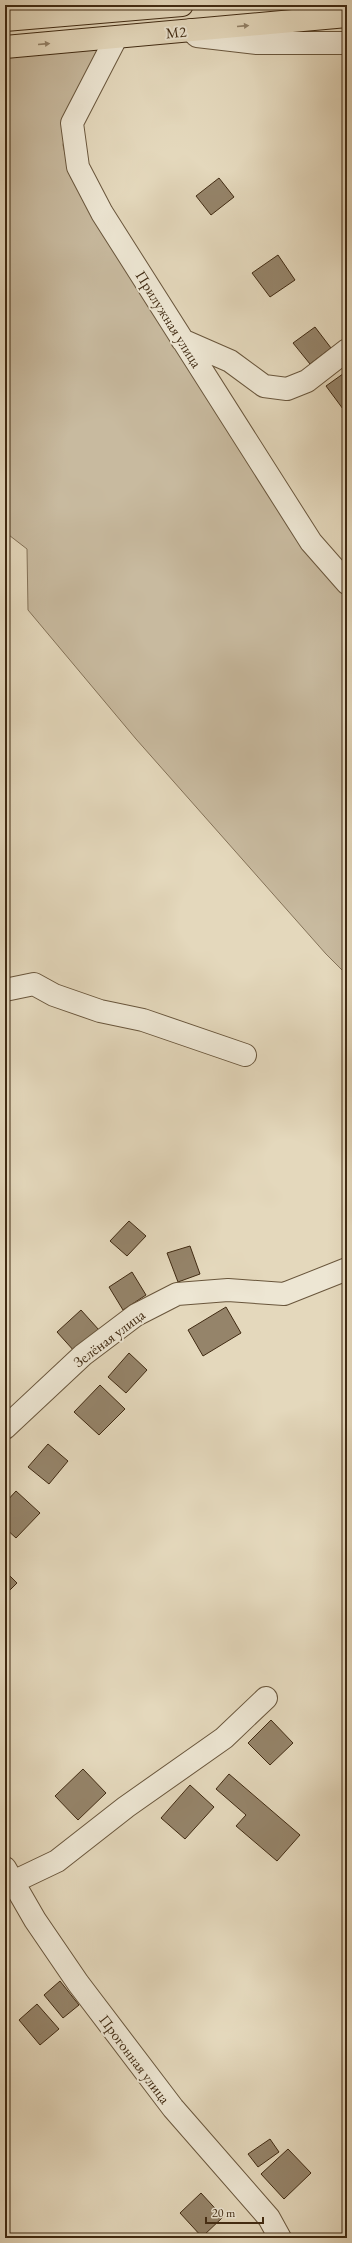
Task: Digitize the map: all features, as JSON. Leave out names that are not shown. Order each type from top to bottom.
[{"type":"highway","points":[[5,20],[182,5]]},
{"type":"highway","name":"М2","points":[[5,48],[347,16]]},
{"type":"street","points":[[192,30],[197,36],[257,43],[347,43]]},
{"type":"street","name":"Прилужная улица","points":[[116,38],[72,123],[78,167],[102,213],[311,542],[347,583]]},
{"type":"street","points":[[182,340],[230,361],[264,386],[287,389],[307,381],[347,350]]},
{"type":"street","points":[[5,990],[34,984],[54,995],[100,1011],[142,1020],[245,1055]]},
{"type":"street","name":"Зелёная улица","points":[[5,1428],[83,1355],[136,1314],[177,1294],[228,1290],[284,1294],[347,1269]]},
{"type":"street","points":[[9,1875],[56,1861],[126,1807],[224,1738],[266,1698]]},
{"type":"street","name":"Прогонная улица","points":[[9,1875],[35,1920],[78,1983],[173,2108],[269,2218],[280,2238]]},
{"type":"shaded area","points":[[108,36],[101,57],[78,87],[70,111],[63,145],[71,178],[347,587],[347,975],[326,954],[136,739],[28,610],[27,549],[5,532],[5,45]]},
{"type":"building","points":[[219,178],[234,197],[211,215],[196,196]]},
{"type":"building","points":[[278,255],[295,280],[270,297],[252,273]]},
{"type":"building","points":[[315,327],[331,348],[310,364],[293,343]]},
{"type":"building","points":[[347,371],[347,406],[343,409],[326,386]]},
{"type":"building","points":[[129,1221],[146,1236],[127,1256],[110,1241]]},
{"type":"building","points":[[190,1246],[200,1274],[178,1282],[167,1253]]},
{"type":"building","points":[[132,1272],[146,1295],[123,1310],[109,1287]]},
{"type":"building","points":[[226,1307],[241,1333],[203,1356],[188,1330]]},
{"type":"building","points":[[81,1310],[99,1330],[75,1352],[57,1332]]},
{"type":"building","points":[[129,1353],[147,1370],[126,1393],[108,1377]]},
{"type":"building","points":[[100,1385],[125,1409],[99,1435],[74,1412]]},
{"type":"building","points":[[48,1444],[68,1461],[49,1484],[28,1467]]},
{"type":"building","points":[[16,1491],[40,1513],[16,1538],[5,1528],[5,1503]]},
{"type":"building","points":[[5,1571],[17,1583],[5,1595]]},
{"type":"building","points":[[271,1720],[293,1743],[270,1765],[248,1743]]},
{"type":"building","points":[[83,1769],[106,1793],[78,1820],[55,1796]]},
{"type":"building","points":[[229,1774],[300,1835],[277,1861],[236,1826],[246,1815],[216,1789]]},
{"type":"building","points":[[190,1785],[214,1807],[185,1839],[161,1818]]},
{"type":"building","points":[[60,1981],[79,2005],[63,2018],[44,1995]]},
{"type":"building","points":[[37,2004],[59,2029],[40,2045],[19,2020]]},
{"type":"building","points":[[270,2139],[279,2152],[258,2167],[248,2154]]},
{"type":"building","points":[[288,2149],[311,2173],[284,2199],[261,2174]]},
{"type":"building","points":[[201,2193],[223,2217],[202,2237],[180,2213]]}]
